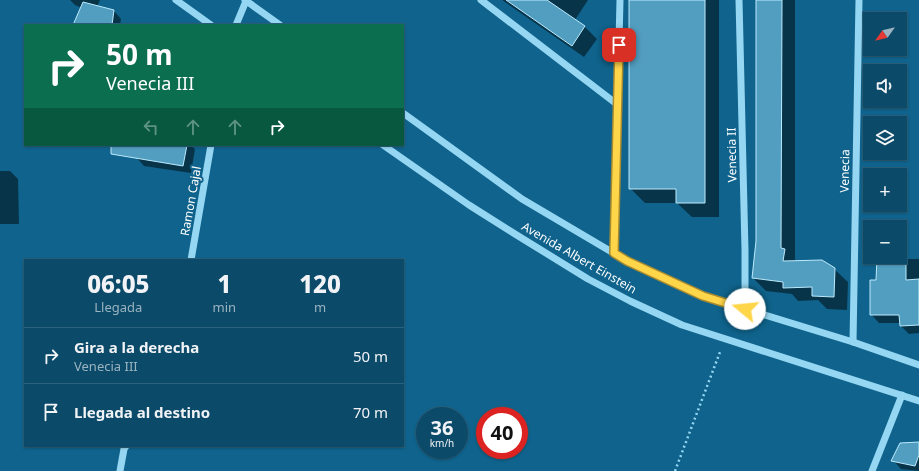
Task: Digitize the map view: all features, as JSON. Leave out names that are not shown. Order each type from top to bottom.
[{"type":"street","points":[[176,0],[210,24]]},
{"type":"street","points":[[481,0],[618,105]]},
{"type":"street","points":[[614,253],[620,0]]},
{"type":"street","name":"Venecia II","points":[[738,0],[745,250],[745,309]]},
{"type":"street","name":"Venecia","points":[[853,342],[859,0]]},
{"type":"street","points":[[236,24],[246,1],[279,24]]},
{"type":"street","name":"Avenida Albert Einstein","points":[[404,114],[522,199],[627,261],[703,296],[919,364]]},
{"type":"street","name":"Ramon Cajal","points":[[192,259],[211,146]]},
{"type":"street","name":"Avenida Albert Einstein","points":[[384,146],[469,205],[588,279],[682,325],[919,401]]},
{"type":"street","points":[[872,471],[902,395]]},
{"type":"street","points":[[120,471],[125,447]]},
{"type":"path","points":[[675,471],[725,339]]},
{"type":"building","points":[[506,0],[547,0],[585,26],[572,46]]},
{"type":"building","points":[[629,0],[705,0],[705,203],[676,203],[676,189],[629,189]]},
{"type":"building","points":[[756,0],[782,0],[781,248],[785,249],[783,261],[822,260],[835,268],[834,297],[812,296],[812,287],[783,288],[783,282],[752,278],[756,241]]},
{"type":"building","points":[[83,2],[114,10],[112,24],[73,24]]},
{"type":"building","points":[[111,146],[187,146],[183,166],[111,154]]},
{"type":"building","points":[[877,264],[906,264],[906,280],[919,279],[919,325],[900,326],[899,315],[870,315],[870,280],[876,280]]},
{"type":"building","points":[[919,442],[919,455],[915,466],[891,461],[900,443]]},
{"type":"route","points":[[619,45],[614,253],[627,261],[703,296],[745,309]]}]
